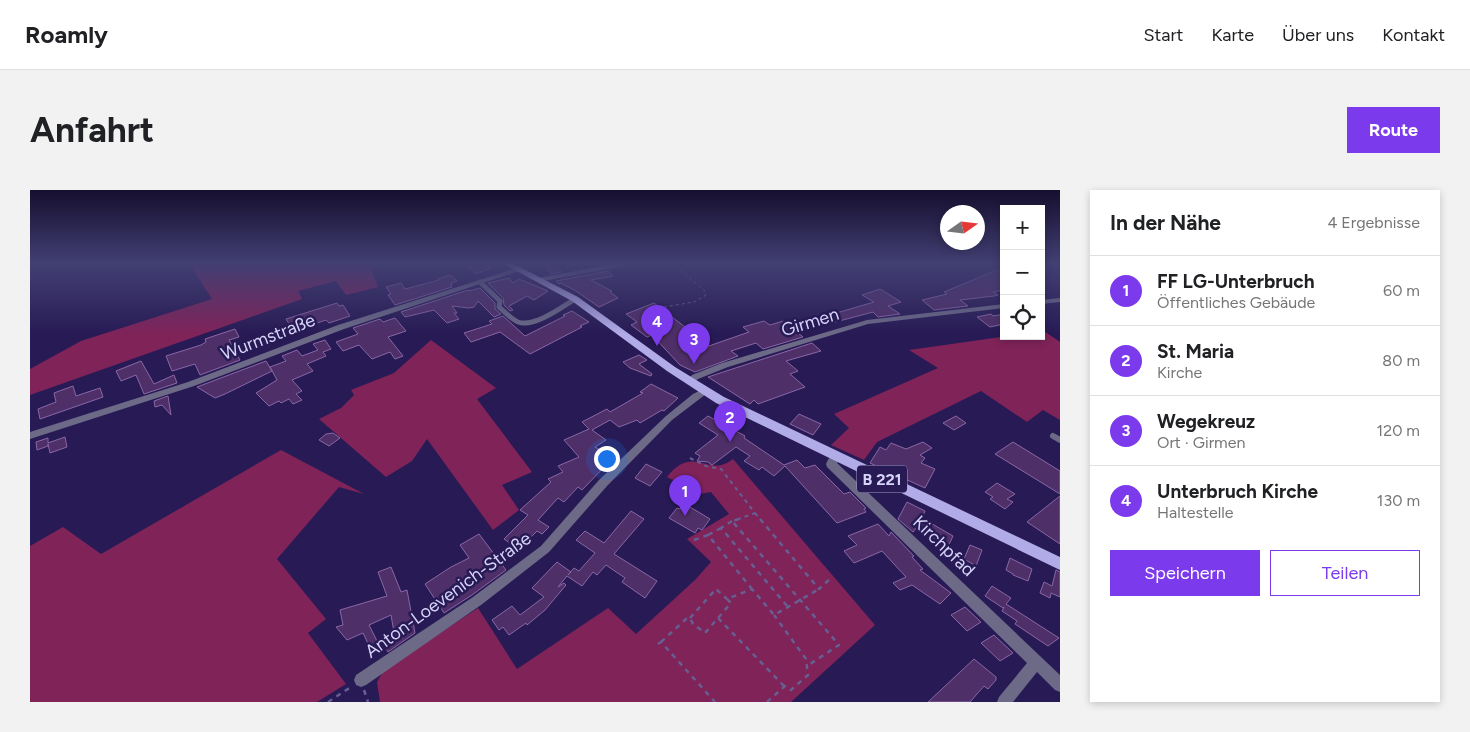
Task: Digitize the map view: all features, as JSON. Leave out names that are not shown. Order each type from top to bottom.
[{"type":"main road","name":"B 221","points":[[551,287],[575,299],[619,335],[705,392],[1060,564]]},
{"type":"street","name":"Wurmstraße","points":[[30,436],[182,387],[340,327],[465,287]]},
{"type":"street","points":[[1045,302],[1060,300]]},
{"type":"street","name":"Girmen","points":[[690,382],[695,377],[725,365],[867,322],[1000,306]]},
{"type":"street","name":"Anton-Loevenich-Straße","points":[[361,680],[478,601],[544,549],[603,483],[669,418],[696,396],[705,392]]},
{"type":"street","name":"Kirchpfad","points":[[836,457],[831,464],[1060,684]]},
{"type":"street","points":[[1004,702],[1037,662]]},
{"type":"lane","points":[[485,287],[500,302],[499,307],[513,319],[524,324],[538,320],[575,299]]},
{"type":"lane","points":[[1053,436],[1060,440]]},
{"type":"path","points":[[664,307],[694,302],[705,296],[706,292],[701,287]]},
{"type":"path","points":[[690,458],[706,466],[721,468],[755,513],[819,589]]},
{"type":"path","points":[[694,540],[755,513]]},
{"type":"path","points":[[732,522],[839,645],[810,664],[807,664]]},
{"type":"path","points":[[720,528],[788,607]]},
{"type":"path","points":[[708,535],[774,615],[806,659],[808,675],[791,690],[718,618]]},
{"type":"path","points":[[774,615],[819,589],[831,578]]},
{"type":"path","points":[[690,618],[693,624],[705,633],[730,603],[716,589],[690,618],[660,643],[715,702]]},
{"type":"path","points":[[727,599],[752,589]]},
{"type":"path","points":[[328,702],[361,680]]},
{"type":"path","points":[[767,702],[785,686]]},
{"type":"shaded area","points":[[204,287],[314,287],[298,291],[302,299],[30,395],[30,369],[81,341],[212,299]]},
{"type":"shaded area","points":[[340,287],[378,287],[346,295]]},
{"type":"shaded area","points":[[1045,332],[1060,342],[1060,420],[1043,410],[1027,422],[981,391],[877,442],[864,460],[831,445],[849,428],[834,414],[938,368],[909,350],[1000,337],[1000,340],[1045,340]]},
{"type":"shaded area","points":[[431,340],[496,388],[477,399],[532,472],[502,485],[519,510],[493,530],[427,439],[412,461],[386,477],[319,419],[341,408],[354,395],[351,390],[394,373]]},
{"type":"shaded area","points":[[281,450],[364,494],[339,487],[277,559],[326,619],[308,633],[346,684],[317,702],[30,702],[30,546],[63,527],[101,554]]},
{"type":"shaded area","points":[[733,459],[875,625],[791,702],[380,702],[377,682],[384,670],[478,608],[517,669],[608,608],[636,634],[695,580],[711,562],[687,539],[729,514],[711,492],[700,494],[667,477],[677,467],[685,463],[693,462],[716,465],[724,464]]},
{"type":"building","points":[[386,287],[404,287],[405,289],[413,287],[452,287],[395,305],[388,295],[391,294]]},
{"type":"building","points":[[492,287],[538,287],[548,291],[534,300],[527,296],[509,306],[513,310],[510,311],[504,305],[503,298]]},
{"type":"building","points":[[568,287],[604,287],[612,291],[610,292],[618,298],[599,307]]},
{"type":"building","points":[[956,287],[1000,287],[1000,291],[993,292],[998,295],[960,300],[968,306],[934,310],[922,300],[947,294],[944,292]]},
{"type":"building","points":[[480,288],[495,303],[495,309],[501,314],[494,317],[478,301],[474,307],[469,308],[452,306],[457,313],[454,313],[459,319],[447,323],[434,310],[405,317],[401,312],[468,290]]},
{"type":"building","points":[[880,289],[901,302],[888,306],[900,314],[878,317],[873,312],[824,325],[816,319],[874,302],[862,295]]},
{"type":"building","points":[[337,303],[339,306],[343,305],[350,316],[329,323],[326,320],[311,325],[309,322],[291,327],[286,319]]},
{"type":"building","points":[[654,303],[685,327],[706,347],[749,332],[743,327],[764,321],[770,325],[783,321],[803,337],[763,349],[756,343],[731,351],[738,356],[695,372],[680,365],[652,335],[647,337],[631,325],[637,322],[626,314]]},
{"type":"building","points":[[572,311],[589,322],[530,354],[500,332],[471,342],[464,333],[492,324],[489,321],[503,316],[525,336]]},
{"type":"building","points":[[991,314],[993,316],[1000,315],[1000,325],[990,327],[977,317]]},
{"type":"building","points":[[395,318],[406,331],[388,337],[403,356],[395,359],[390,352],[372,359],[359,345],[343,351],[336,342],[358,334],[353,328],[380,319],[383,322]]},
{"type":"building","points":[[235,329],[239,337],[229,340],[240,360],[200,375],[195,364],[172,371],[166,356],[201,345],[206,342],[205,339]]},
{"type":"building","points":[[325,340],[331,349],[323,352],[326,356],[307,364],[313,371],[292,380],[302,391],[296,394],[302,400],[293,404],[289,399],[269,406],[256,393],[277,380],[270,367],[286,361],[282,356],[297,350],[302,356],[318,350],[313,344]]},
{"type":"building","points":[[812,343],[821,351],[786,361],[798,371],[790,374],[805,387],[758,404],[754,400],[750,404],[708,377]]},
{"type":"building","points":[[639,355],[647,360],[639,364],[652,374],[651,376],[630,368],[623,362]]},
{"type":"building","points":[[141,361],[154,384],[174,375],[177,383],[144,394],[136,375],[121,381],[116,371]]},
{"type":"building","points":[[266,361],[272,371],[215,398],[197,387]]},
{"type":"building","points":[[651,384],[678,398],[664,411],[662,410],[640,423],[637,420],[619,427],[610,420],[592,430],[606,440],[595,447],[611,456],[611,460],[582,490],[578,487],[564,502],[558,498],[538,520],[549,527],[542,534],[537,531],[519,549],[504,539],[528,515],[520,510],[551,482],[548,479],[563,472],[558,466],[579,457],[564,440],[589,429],[582,422],[607,409],[610,412],[643,393],[640,392]]},
{"type":"building","points":[[73,386],[76,396],[100,388],[103,397],[40,419],[38,409],[56,402],[54,393]]},
{"type":"building","points":[[168,396],[171,415],[162,405],[155,407],[154,401]]},
{"type":"building","points":[[799,414],[821,424],[813,435],[790,424]]},
{"type":"building","points":[[708,416],[745,436],[744,438],[784,465],[797,460],[805,468],[815,465],[844,494],[850,492],[866,508],[864,509],[866,512],[837,523],[785,466],[774,476],[762,467],[759,470],[744,461],[750,456],[736,447],[712,465],[708,462],[697,461],[700,456],[695,453],[718,435],[699,423]]},
{"type":"building","points":[[956,416],[966,423],[954,430],[943,423]]},
{"type":"building","points":[[333,433],[340,438],[329,446],[319,440],[326,434]]},
{"type":"building","points":[[65,437],[67,447],[50,453],[48,444],[48,446],[37,450],[36,442],[48,438],[48,443]]},
{"type":"building","points":[[923,442],[932,448],[920,455],[925,458],[921,463],[935,469],[925,488],[870,463],[880,447],[886,450],[891,443],[906,449]]},
{"type":"building","points":[[1013,442],[1060,471],[1060,494],[995,454]]},
{"type":"building","points":[[646,464],[662,472],[650,486],[635,478]]},
{"type":"building","points":[[997,483],[1015,494],[1007,499],[1013,502],[1005,509],[990,499],[993,497],[985,492]]},
{"type":"building","points":[[1060,496],[1060,544],[1027,522]]},
{"type":"building","points":[[907,502],[925,511],[922,518],[953,536],[946,551],[928,541],[932,534],[917,527],[913,532],[898,519]]},
{"type":"building","points":[[685,504],[710,519],[702,530],[698,528],[695,533],[669,518],[677,508],[680,509]]},
{"type":"building","points":[[631,511],[644,519],[614,554],[657,581],[645,598],[622,582],[625,578],[606,565],[597,575],[593,572],[582,586],[567,576],[558,587],[564,583],[566,585],[545,610],[527,625],[526,623],[509,635],[503,627],[499,630],[492,620],[512,606],[520,615],[544,597],[532,588],[557,562],[571,572],[574,568],[579,571],[595,553],[576,540],[585,531],[604,543]]},
{"type":"building","points":[[878,524],[889,536],[891,532],[914,556],[912,557],[923,569],[920,570],[951,593],[940,604],[912,585],[900,590],[893,583],[906,577],[882,551],[854,563],[844,551],[857,545],[848,536]]},
{"type":"building","points":[[479,534],[506,570],[444,613],[425,584],[469,558],[460,545]]},
{"type":"building","points":[[970,545],[982,550],[976,566],[964,559]]},
{"type":"building","points":[[1010,558],[1032,569],[1028,581],[1006,570]]},
{"type":"building","points":[[391,567],[401,592],[407,590],[415,633],[388,652],[384,644],[395,638],[391,615],[369,625],[381,649],[373,654],[363,633],[347,640],[336,627],[343,625],[340,610],[387,596],[378,572]]},
{"type":"building","points":[[1056,570],[1060,572],[1060,597],[1051,593],[1050,598],[1040,593],[1044,582],[1052,586]]},
{"type":"building","points":[[992,586],[1011,598],[1006,604],[1059,638],[1048,646],[1015,624],[1017,621],[1002,611],[1004,607],[985,596]]},
{"type":"building","points":[[965,607],[981,622],[967,631],[951,615]]},
{"type":"building","points":[[994,635],[1013,653],[1000,661],[981,643]]},
{"type":"building","points":[[974,659],[996,677],[996,680],[988,689],[984,686],[970,702],[928,702]]},
{"type":"place","name":"Unterbruch Kirche","points":[[657,346]]},
{"type":"place","name":"Wegekreuz","points":[[694,364]]},
{"type":"place","name":"St. Maria","points":[[730,442]]},
{"type":"place","name":"FF LG-Unterbruch","points":[[685,516]]}]
